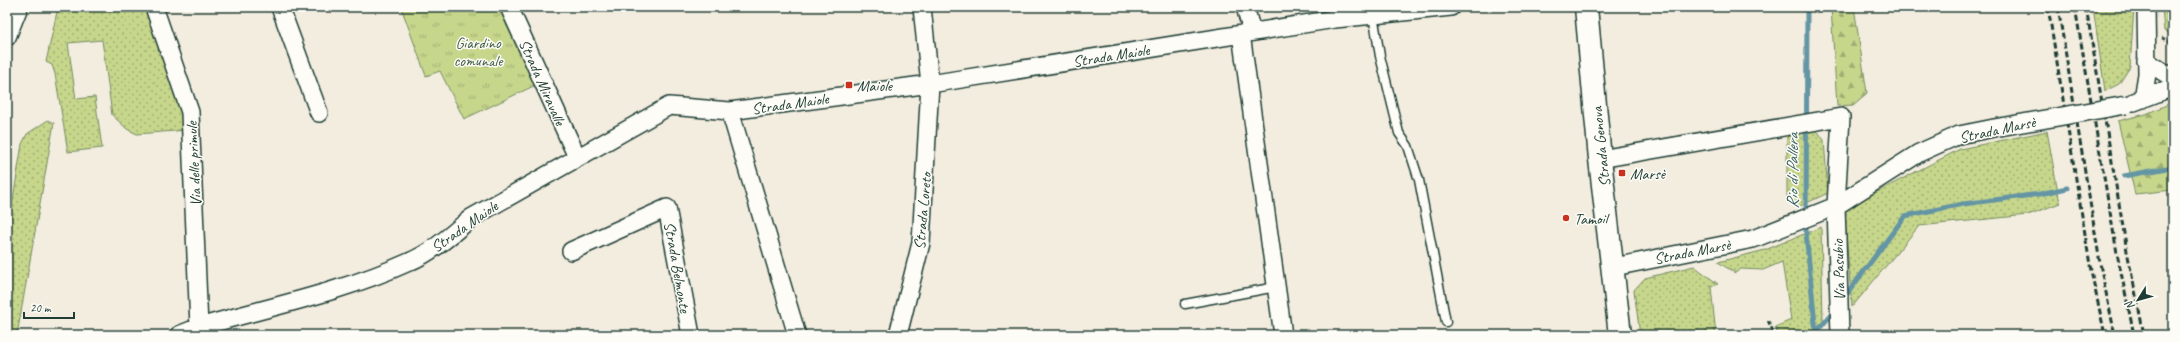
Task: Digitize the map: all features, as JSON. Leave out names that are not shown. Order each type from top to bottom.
[{"type":"main road","name":"Strada Genova","points":[[1586,7],[1600,159],[1614,267],[1620,335]]},
{"type":"street","points":[[7,37],[19,7]]},
{"type":"street","name":"Via delle primule","points":[[154,7],[190,112],[199,327]]},
{"type":"street","points":[[280,7],[319,113]]},
{"type":"street","name":"Strada Miravalle","points":[[509,7],[577,157]]},
{"type":"street","name":"Strada Loreto","points":[[898,335],[922,243],[930,84],[922,7]]},
{"type":"street","points":[[1245,7],[1276,287],[1283,335]]},
{"type":"street","name":"Strada Maiole","points":[[179,335],[199,327],[348,284],[410,262],[442,242],[471,218],[669,106],[730,111],[930,84],[1247,33],[1334,13],[1373,15],[1451,7]]},
{"type":"street","points":[[2143,99],[2146,61],[2146,7]]},
{"type":"street","points":[[2146,61],[2168,75],[2173,75]]},
{"type":"street","name":"Strada Marsè","points":[[1614,267],[1754,239],[1784,228],[1828,209],[1919,153],[1959,135],[2126,105],[2173,87]]},
{"type":"street","points":[[730,111],[797,335]]},
{"type":"street","points":[[1600,159],[1841,117],[1828,209]]},
{"type":"street","name":"Strada Belmonte","points":[[571,251],[667,208],[691,335]]},
{"type":"street","name":"Via Pasubio","points":[[1828,209],[1838,289],[1840,328]]},
{"type":"lane","points":[[1373,15],[1380,56],[1399,133],[1408,146],[1419,180],[1446,322]]},
{"type":"lane","points":[[1186,304],[1276,287]]},
{"type":"path","points":[[1768,321],[1775,335]]},
{"type":"green space","points":[[58,7],[148,7],[187,130],[137,134],[127,129],[112,115],[102,40],[68,43],[76,99],[95,97],[102,148],[68,152],[55,74],[52,65],[46,62]]},
{"type":"green space","name":"Giardino comunale","points":[[401,7],[506,7],[540,83],[464,119],[440,71],[426,76]]},
{"type":"green space","points":[[1831,7],[1854,7],[1867,93],[1853,105],[1837,106]]},
{"type":"green space","points":[[2093,7],[2134,7],[2130,67],[2119,84],[2105,91]]},
{"type":"green space","points":[[2162,7],[2173,7],[2173,34],[2164,31]]},
{"type":"green space","points":[[2173,102],[2173,190],[2135,194],[2118,121],[2146,114]]},
{"type":"green space","points":[[48,120],[54,123],[17,335],[7,335],[7,236],[22,144],[27,134]]},
{"type":"green space","points":[[1816,129],[1824,140],[1828,193],[1798,207],[1787,198],[1787,137]]},
{"type":"green space","points":[[2047,131],[2060,203],[2028,215],[1919,226],[1852,307],[1845,221],[1846,208],[1960,149]]},
{"type":"green space","points":[[1821,227],[1823,321],[1810,335],[1778,335],[1775,327],[1791,320],[1782,262],[1763,270],[1741,269],[1735,273],[1718,262],[1765,250]]},
{"type":"green space","points":[[1694,266],[1718,284],[1711,287],[1716,335],[1640,335],[1634,290],[1645,278]]},
{"type":"waterway","name":"Rio di Pallera","points":[[1807,7],[1806,233],[1816,334]]},
{"type":"waterway","name":"Rio di Pallera","points":[[2124,176],[2173,167]]},
{"type":"waterway","name":"Rio di Pallera","points":[[1844,298],[1905,216],[1963,204],[2040,194],[2067,188]]},
{"type":"waterway","name":"Rio di Pallera","points":[[1815,334],[1834,311]]},
{"type":"railway","points":[[2048,7],[2091,271],[2105,335]]},
{"type":"railway","points":[[2058,7],[2101,269],[2115,335]]},
{"type":"railway","points":[[2075,7],[2117,253],[2134,335]]},
{"type":"railway","points":[[2086,7],[2127,251],[2144,335]]},
{"type":"place","name":"Maiole","points":[[849,85]]},
{"type":"place","name":"Marsè","points":[[1622,173]]},
{"type":"place","name":"Tamoil","points":[[1566,218]]}]
